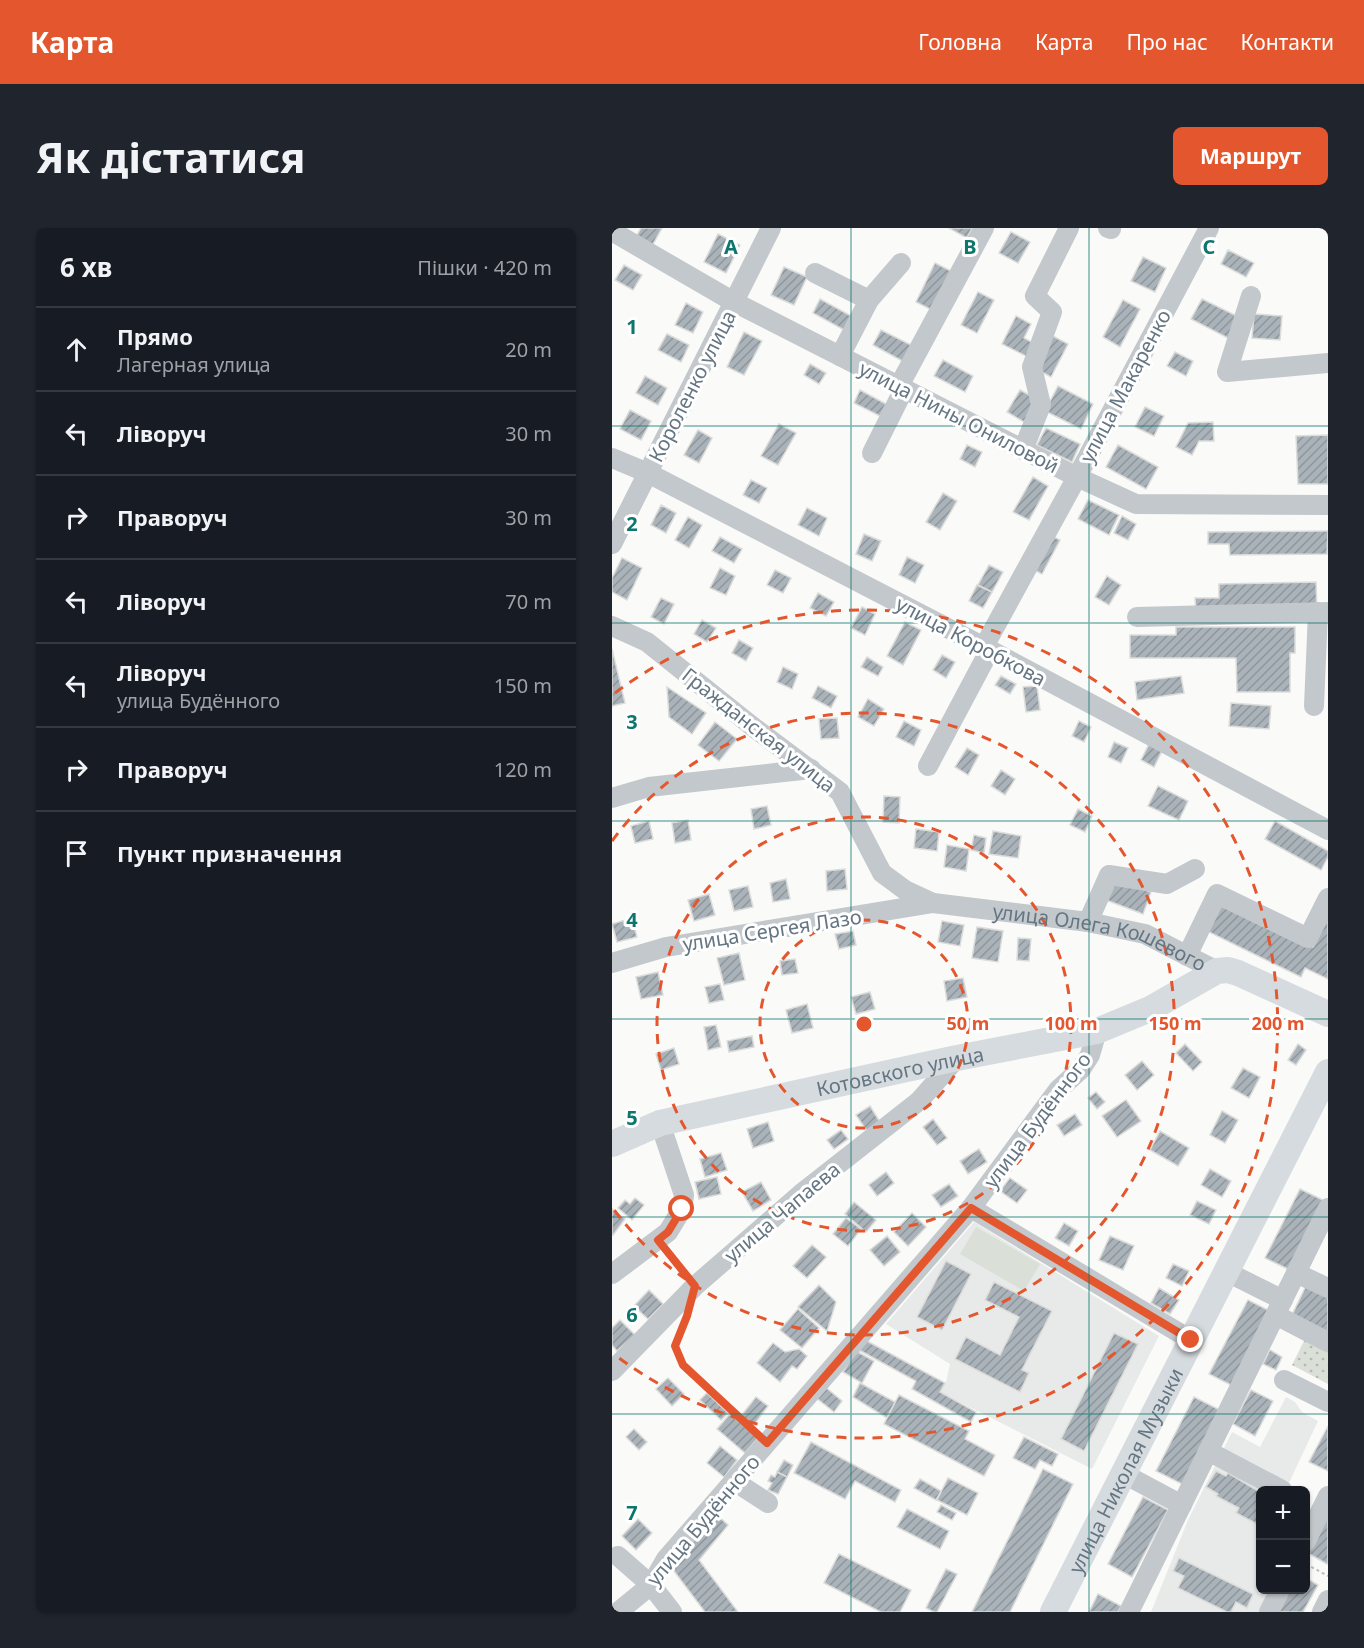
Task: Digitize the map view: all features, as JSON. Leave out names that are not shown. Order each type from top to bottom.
[{"type":"main road","name":"улица Олега Кошевого","points":[[1216,971],[1228,970],[1328,1014]]},
{"type":"main road","name":"Котовского улица","points":[[612,1144],[660,1124],[957,1058],[1097,1031],[1150,1009],[1216,971]]},
{"type":"main road","name":"улица Николая Музыки","points":[[1053,1612],[1328,1072]]},
{"type":"street","name":"Короленко улица","points":[[612,544],[771,228]]},
{"type":"street","points":[[872,453],[902,388],[984,228]]},
{"type":"street","points":[[1023,450],[1041,405],[1032,367],[1052,312],[1035,296],[1070,228]]},
{"type":"street","name":"улица Макаренко","points":[[928,766],[986,657],[986,643],[1209,228]]},
{"type":"street","name":"улица Нины Ониловой","points":[[615,231],[734,302],[1023,450],[1136,504],[1328,505]]},
{"type":"street","points":[[840,356],[868,300],[901,262]]},
{"type":"street","points":[[815,273],[868,300]]},
{"type":"street","points":[[1251,296],[1227,372],[1328,363]]},
{"type":"street","name":"улица Коробкова","points":[[612,458],[648,473],[986,648],[1328,830]]},
{"type":"street","points":[[1137,616],[1323,612],[1314,706]]},
{"type":"street","name":"Гражданская улица","points":[[612,626],[647,642],[752,726],[840,792],[882,873],[905,890],[933,903]]},
{"type":"street","points":[[612,798],[649,787],[811,769]]},
{"type":"street","points":[[1088,922],[1109,875],[1167,884],[1195,869]]},
{"type":"street","points":[[1187,956],[1216,894],[1308,938],[1328,898]]},
{"type":"street","name":"улица Олега Кошевого","points":[[933,903],[1088,922],[1145,934],[1216,971]]},
{"type":"street","name":"улица Сергея Лазо","points":[[612,963],[666,948],[933,903]]},
{"type":"street","name":"улица Будённого","points":[[618,1612],[651,1585],[666,1559],[971,1208],[1058,1090],[1081,1069],[1090,1054],[1097,1031]]},
{"type":"street","name":"улица Чапаева","points":[[612,1371],[695,1286],[803,1192],[920,1101],[957,1058]]},
{"type":"street","points":[[612,1274],[668,1232],[682,1209],[684,1195],[660,1124]]},
{"type":"street","points":[[971,1208],[1191,1340]]},
{"type":"street","points":[[1129,1612],[1328,1208]]},
{"type":"street","points":[[1227,1272],[1328,1341]]},
{"type":"street","points":[[1296,1272],[1328,1288]]},
{"type":"street","points":[[1284,1380],[1328,1402]]},
{"type":"street","points":[[1208,1450],[1273,1486]]},
{"type":"street","points":[[1124,1474],[1182,1505]]},
{"type":"street","points":[[734,1482],[768,1503]]},
{"type":"street","points":[[1305,1540],[1318,1504]]},
{"type":"street","points":[[618,1556],[651,1585],[672,1612]]},
{"type":"street","points":[[1269,1612],[1278,1594]]},
{"type":"street","points":[[1322,1612],[1328,1600]]},
{"type":"path","points":[[658,1240],[695,1286]]},
{"type":"path","points":[[687,1316],[675,1346],[683,1365],[767,1443]]},
{"type":"path","points":[[1310,1567],[1328,1576]]},
{"type":"shaded area","points":[[974,1222],[1159,1336],[1092,1469],[940,1392],[946,1382],[950,1364],[886,1324]]},
{"type":"shaded area","points":[[976,1227],[1040,1264],[1024,1291],[960,1254]]},
{"type":"shaded area","points":[[1306,1337],[1328,1348],[1328,1384],[1292,1365]]},
{"type":"shaded area","points":[[1286,1397],[1295,1402],[1302,1412],[1318,1421],[1288,1485],[1290,1486],[1256,1486],[1256,1594],[1270,1594],[1261,1612],[1151,1612],[1188,1520],[1232,1432],[1260,1447]]},
{"type":"building","points":[[641,228],[662,228],[652,246],[636,237]]},
{"type":"building","points":[[949,228],[972,228],[967,238]]},
{"type":"building","points":[[1011,232],[1030,242],[1018,263],[999,253]]},
{"type":"building","points":[[718,234],[740,245],[726,273],[704,262]]},
{"type":"building","points":[[1228,250],[1254,263],[1246,277],[1221,264]]},
{"type":"building","points":[[1143,257],[1166,268],[1155,292],[1131,281]]},
{"type":"building","points":[[935,263],[951,271],[932,310],[916,302]]},
{"type":"building","points":[[624,265],[642,275],[633,290],[615,280]]},
{"type":"building","points":[[784,267],[807,277],[794,305],[771,295]]},
{"type":"building","points":[[978,292],[994,300],[977,333],[961,325]]},
{"type":"building","points":[[820,299],[853,317],[846,331],[813,313]]},
{"type":"building","points":[[1202,299],[1239,317],[1228,338],[1191,319]]},
{"type":"building","points":[[1123,300],[1140,309],[1120,347],[1103,337]]},
{"type":"building","points":[[686,303],[703,312],[693,333],[675,325]]},
{"type":"building","points":[[1254,314],[1282,316],[1280,340],[1252,338]]},
{"type":"building","points":[[1016,316],[1031,324],[1024,338],[1035,344],[1028,357],[1002,344]]},
{"type":"building","points":[[881,330],[915,347],[906,363],[873,345]]},
{"type":"building","points":[[744,332],[762,341],[744,375],[727,367]]},
{"type":"building","points":[[667,334],[689,345],[681,362],[658,350]]},
{"type":"building","points":[[1051,335],[1068,344],[1051,377],[1040,371]]},
{"type":"building","points":[[1175,352],[1193,361],[1186,376],[1167,366]]},
{"type":"building","points":[[943,360],[973,376],[965,392],[934,376]]},
{"type":"building","points":[[810,364],[826,373],[819,384],[804,375]]},
{"type":"building","points":[[645,376],[667,388],[658,405],[636,393]]},
{"type":"building","points":[[1058,386],[1093,404],[1081,429],[1045,411]]},
{"type":"building","points":[[860,390],[886,404],[880,416],[854,403]]},
{"type":"building","points":[[1020,390],[1037,399],[1024,422],[1007,412]]},
{"type":"building","points":[[1145,407],[1164,416],[1154,436],[1135,427]]},
{"type":"building","points":[[630,410],[651,421],[641,440],[620,429]]},
{"type":"building","points":[[1213,422],[1214,441],[1199,441],[1192,455],[1176,447],[1188,423]]},
{"type":"building","points":[[779,424],[796,433],[778,465],[761,456]]},
{"type":"building","points":[[1046,428],[1080,444],[1072,462],[1037,445]]},
{"type":"building","points":[[698,430],[712,438],[699,463],[684,455]]},
{"type":"building","points":[[1328,435],[1328,484],[1298,484],[1296,436]]},
{"type":"building","points":[[967,445],[982,452],[975,467],[960,459]]},
{"type":"building","points":[[1118,445],[1158,467],[1146,489],[1106,467]]},
{"type":"building","points":[[1033,477],[1048,486],[1029,520],[1013,512]]},
{"type":"building","points":[[751,480],[767,488],[759,503],[743,495]]},
{"type":"building","points":[[943,493],[957,501],[940,530],[926,522]]},
{"type":"building","points":[[1088,500],[1119,515],[1109,535],[1078,519]]},
{"type":"building","points":[[661,505],[676,513],[666,533],[651,525]]},
{"type":"building","points":[[807,508],[827,518],[819,536],[798,525]]},
{"type":"building","points":[[1122,516],[1136,524],[1128,540],[1114,533]]},
{"type":"building","points":[[688,517],[702,525],[689,548],[675,540]]},
{"type":"building","points":[[1328,531],[1327,554],[1230,555],[1229,544],[1208,544],[1208,532]]},
{"type":"building","points":[[864,534],[881,541],[872,561],[856,554]]},
{"type":"building","points":[[1048,534],[1060,540],[1042,574],[1030,568]]},
{"type":"building","points":[[720,537],[742,549],[734,563],[712,551]]},
{"type":"building","points":[[907,557],[924,565],[915,583],[899,575]]},
{"type":"building","points":[[622,558],[642,568],[627,600],[612,592],[612,578]]},
{"type":"building","points":[[989,565],[1003,572],[992,592],[978,585]]},
{"type":"building","points":[[720,568],[735,576],[726,595],[710,588]]},
{"type":"building","points":[[775,570],[791,578],[783,593],[767,585]]},
{"type":"building","points":[[1107,576],[1121,585],[1109,605],[1095,597]]},
{"type":"building","points":[[1316,582],[1317,609],[1196,613],[1195,598],[1219,598],[1219,584]]},
{"type":"building","points":[[977,585],[992,592],[983,608],[969,601]]},
{"type":"building","points":[[818,593],[834,602],[826,616],[810,608]]},
{"type":"building","points":[[661,598],[674,604],[664,624],[651,617]]},
{"type":"building","points":[[862,607],[875,614],[865,635],[851,628]]},
{"type":"building","points":[[702,620],[716,628],[707,642],[694,634]]},
{"type":"building","points":[[905,622],[921,630],[903,665],[887,656]]},
{"type":"building","points":[[1176,627],[1295,627],[1295,653],[1290,653],[1290,692],[1237,692],[1236,658],[1130,658],[1130,635],[1176,635]]},
{"type":"building","points":[[739,640],[753,648],[746,661],[732,653]]},
{"type":"building","points":[[612,649],[625,703],[612,706]]},
{"type":"building","points":[[942,655],[955,662],[946,678],[933,670]]},
{"type":"building","points":[[867,657],[883,667],[878,676],[861,667]]},
{"type":"building","points":[[783,667],[798,674],[792,689],[777,682]]},
{"type":"building","points":[[1001,676],[1016,684],[1010,694],[995,685]]},
{"type":"building","points":[[1181,676],[1184,693],[1137,700],[1135,682]]},
{"type":"building","points":[[818,686],[837,696],[831,708],[812,698]]},
{"type":"building","points":[[1037,686],[1040,710],[1026,712],[1023,687]]},
{"type":"building","points":[[667,687],[706,713],[692,734],[669,717]]},
{"type":"building","points":[[868,699],[884,709],[874,726],[858,717]]},
{"type":"building","points":[[1231,703],[1271,706],[1269,729],[1229,726]]},
{"type":"building","points":[[837,718],[839,738],[821,739],[819,719]]},
{"type":"building","points":[[904,721],[921,730],[914,746],[896,737]]},
{"type":"building","points":[[1079,721],[1091,727],[1084,742],[1072,736]]},
{"type":"building","points":[[715,722],[737,739],[719,761],[698,745]]},
{"type":"building","points":[[1114,742],[1128,748],[1121,763],[1108,757]]},
{"type":"building","points":[[1149,744],[1162,751],[1154,767],[1141,760]]},
{"type":"building","points":[[967,748],[979,755],[968,775],[955,767]]},
{"type":"building","points":[[1001,770],[1015,779],[1005,795],[991,786]]},
{"type":"building","points":[[1158,786],[1188,801],[1179,820],[1148,806]]},
{"type":"building","points":[[884,796],[900,797],[899,823],[883,822]]},
{"type":"building","points":[[767,806],[771,825],[754,829],[751,809]]},
{"type":"building","points":[[1078,809],[1092,816],[1085,832],[1070,825]]},
{"type":"building","points":[[688,820],[691,840],[675,843],[672,823]]},
{"type":"building","points":[[649,821],[653,839],[635,843],[631,826]]},
{"type":"building","points":[[1275,821],[1328,851],[1328,857],[1321,870],[1265,839]]},
{"type":"building","points":[[916,829],[939,832],[937,851],[914,848]]},
{"type":"building","points":[[993,831],[1021,836],[1018,858],[989,854]]},
{"type":"building","points":[[974,835],[986,838],[984,853],[971,850]]},
{"type":"building","points":[[947,845],[969,849],[966,871],[944,867]]},
{"type":"building","points":[[845,869],[847,889],[827,891],[826,871]]},
{"type":"building","points":[[786,879],[790,899],[773,902],[770,883]]},
{"type":"building","points":[[1114,879],[1151,892],[1143,914],[1106,900]]},
{"type":"building","points":[[748,886],[753,907],[734,911],[729,890]]},
{"type":"building","points":[[709,894],[715,915],[694,921],[688,900]]},
{"type":"building","points":[[1221,902],[1313,947],[1328,916],[1328,979],[1305,968],[1301,977],[1207,931]]},
{"type":"building","points":[[632,918],[637,937],[617,942],[612,924]]},
{"type":"building","points":[[942,921],[964,925],[960,946],[938,942]]},
{"type":"building","points":[[977,927],[1003,931],[998,962],[972,958]]},
{"type":"building","points":[[853,931],[856,945],[839,949],[835,934]]},
{"type":"building","points":[[1018,938],[1031,939],[1029,961],[1017,960]]},
{"type":"building","points":[[739,953],[745,980],[724,985],[717,958]]},
{"type":"building","points":[[795,959],[798,973],[782,975],[780,961]]},
{"type":"building","points":[[658,972],[663,995],[641,999],[636,977]]},
{"type":"building","points":[[963,978],[967,997],[947,1001],[944,981]]},
{"type":"building","points":[[720,984],[724,1000],[709,1003],[705,987]]},
{"type":"building","points":[[870,992],[875,1009],[856,1014],[851,997]]},
{"type":"building","points":[[807,1004],[813,1028],[792,1033],[786,1010]]},
{"type":"building","points":[[716,1025],[721,1047],[708,1050],[704,1027]]},
{"type":"building","points":[[752,1036],[754,1047],[729,1052],[727,1041]]},
{"type":"building","points":[[1185,1044],[1202,1062],[1193,1071],[1176,1053]]},
{"type":"building","points":[[1298,1044],[1306,1050],[1296,1065],[1288,1060]]},
{"type":"building","points":[[674,1048],[679,1064],[661,1070],[656,1054]]},
{"type":"building","points":[[1142,1061],[1154,1075],[1137,1090],[1125,1075]]},
{"type":"building","points":[[1243,1068],[1260,1077],[1249,1098],[1231,1088]]},
{"type":"building","points":[[1096,1092],[1105,1102],[1097,1109],[1088,1098]]},
{"type":"building","points":[[1126,1100],[1141,1121],[1117,1137],[1102,1116]]},
{"type":"building","points":[[870,1106],[880,1122],[867,1131],[856,1115]]},
{"type":"building","points":[[1222,1111],[1238,1120],[1225,1143],[1210,1135]]},
{"type":"building","points":[[1075,1114],[1082,1125],[1064,1136],[1057,1125]]},
{"type":"building","points":[[933,1119],[947,1138],[937,1145],[923,1127]]},
{"type":"building","points":[[768,1122],[774,1141],[753,1148],[747,1129]]},
{"type":"building","points":[[841,1130],[848,1139],[834,1149],[827,1140]]},
{"type":"building","points":[[1160,1131],[1189,1148],[1178,1166],[1150,1150]]},
{"type":"building","points":[[979,1149],[987,1162],[968,1174],[960,1161]]},
{"type":"building","points":[[721,1153],[727,1170],[705,1177],[700,1159]]},
{"type":"building","points":[[1210,1169],[1231,1181],[1222,1197],[1201,1185]]},
{"type":"building","points":[[886,1172],[894,1183],[877,1196],[869,1185]]},
{"type":"building","points":[[717,1177],[721,1194],[699,1199],[695,1182]]},
{"type":"building","points":[[1010,1178],[1027,1190],[1017,1203],[1000,1191]]},
{"type":"building","points":[[761,1182],[771,1200],[753,1211],[742,1192]]},
{"type":"building","points":[[949,1184],[958,1196],[941,1207],[932,1195]]},
{"type":"building","points":[[1300,1189],[1327,1202],[1292,1271],[1265,1258]]},
{"type":"building","points":[[635,1198],[644,1205],[632,1220],[618,1208],[625,1200],[630,1204]]},
{"type":"building","points":[[1197,1201],[1216,1210],[1209,1224],[1190,1215]]},
{"type":"building","points":[[854,1202],[876,1220],[866,1232],[845,1214]]},
{"type":"building","points":[[612,1209],[625,1219],[613,1235],[612,1234]]},
{"type":"building","points":[[912,1213],[926,1227],[908,1246],[894,1232]]},
{"type":"building","points":[[846,1218],[861,1229],[848,1246],[833,1234]]},
{"type":"building","points":[[1064,1223],[1078,1231],[1069,1246],[1055,1238]]},
{"type":"building","points":[[887,1236],[900,1252],[884,1266],[870,1250]]},
{"type":"building","points":[[1110,1236],[1134,1246],[1123,1270],[1099,1260]]},
{"type":"building","points":[[812,1245],[826,1257],[807,1278],[793,1266]]},
{"type":"building","points":[[946,1261],[971,1274],[942,1330],[917,1317]]},
{"type":"building","points":[[1173,1264],[1189,1271],[1182,1286],[1166,1278]]},
{"type":"building","points":[[994,1282],[1052,1311],[1022,1370],[1029,1373],[1020,1392],[955,1359],[966,1337],[1000,1355],[1019,1317],[985,1300]]},
{"type":"building","points":[[819,1285],[836,1302],[827,1331],[798,1307]]},
{"type":"building","points":[[1306,1286],[1328,1296],[1328,1335],[1291,1317]]},
{"type":"building","points":[[1159,1288],[1179,1300],[1170,1314],[1151,1303]]},
{"type":"building","points":[[649,1290],[663,1304],[648,1319],[634,1306]]},
{"type":"building","points":[[1248,1300],[1272,1312],[1233,1386],[1209,1374]]},
{"type":"building","points":[[798,1309],[819,1328],[802,1348],[780,1330]]},
{"type":"building","points":[[620,1320],[635,1335],[617,1351],[612,1345],[612,1328]]},
{"type":"building","points":[[1114,1333],[1138,1344],[1084,1451],[1061,1439]]},
{"type":"building","points":[[865,1340],[945,1383],[940,1392],[976,1412],[971,1422],[912,1389],[916,1381],[859,1350]]},
{"type":"building","points":[[773,1343],[785,1352],[799,1349],[807,1356],[797,1369],[792,1366],[780,1382],[757,1363]]},
{"type":"building","points":[[1270,1350],[1282,1357],[1276,1370],[1263,1364]]},
{"type":"building","points":[[856,1351],[874,1361],[862,1383],[843,1372]]},
{"type":"building","points":[[668,1378],[684,1394],[672,1406],[656,1389]]},
{"type":"building","points":[[860,1383],[895,1402],[887,1418],[853,1397]]},
{"type":"building","points":[[824,1386],[842,1401],[834,1412],[815,1397]]},
{"type":"building","points":[[1251,1390],[1273,1401],[1255,1436],[1233,1424]]},
{"type":"building","points":[[707,1393],[728,1413],[721,1420],[700,1400]]},
{"type":"building","points":[[899,1395],[969,1431],[965,1439],[995,1455],[984,1476],[884,1424]]},
{"type":"building","points":[[756,1397],[768,1406],[753,1426],[741,1416]]},
{"type":"building","points":[[1194,1397],[1220,1410],[1182,1484],[1156,1471]]},
{"type":"building","points":[[730,1414],[758,1438],[745,1453],[717,1429]]},
{"type":"building","points":[[1328,1426],[1328,1471],[1309,1462]]},
{"type":"building","points":[[634,1429],[647,1442],[639,1450],[626,1437]]},
{"type":"building","points":[[1024,1437],[1058,1454],[1052,1466],[1040,1460],[1035,1469],[1013,1458]]},
{"type":"building","points":[[811,1442],[901,1490],[895,1502],[855,1481],[845,1499],[794,1473]]},
{"type":"building","points":[[720,1446],[737,1460],[724,1477],[707,1463]]},
{"type":"building","points":[[784,1460],[793,1465],[787,1477],[777,1472]]},
{"type":"building","points":[[1043,1469],[1073,1484],[1010,1612],[972,1612]]},
{"type":"building","points":[[1216,1471],[1226,1476],[1228,1473],[1256,1490],[1256,1523],[1236,1513],[1239,1508],[1216,1496],[1218,1494],[1206,1487]]},
{"type":"building","points":[[777,1472],[787,1477],[778,1494],[768,1490],[772,1483],[768,1481],[771,1475],[775,1477]]},
{"type":"building","points":[[948,1478],[978,1493],[967,1515],[937,1500]]},
{"type":"building","points":[[920,1479],[941,1491],[936,1500],[914,1488]]},
{"type":"building","points":[[1143,1497],[1168,1510],[1132,1577],[1108,1564]]},
{"type":"building","points":[[941,1505],[956,1513],[952,1520],[937,1512]]},
{"type":"building","points":[[907,1509],[949,1531],[940,1549],[897,1527]]},
{"type":"building","points":[[1328,1509],[1327,1564],[1310,1554],[1310,1543]]},
{"type":"building","points":[[716,1514],[728,1525],[699,1560],[738,1612],[705,1612],[671,1567]]},
{"type":"building","points":[[638,1519],[652,1533],[636,1550],[622,1536]]},
{"type":"building","points":[[839,1554],[911,1590],[900,1612],[881,1612],[824,1583]]},
{"type":"building","points":[[1179,1558],[1253,1594],[1247,1608],[1236,1602],[1231,1612],[1227,1612],[1178,1588],[1184,1576],[1173,1571]]},
{"type":"building","points":[[946,1569],[957,1574],[937,1612],[934,1612],[926,1608]]},
{"type":"building","points":[[1310,1580],[1318,1585],[1303,1612],[1273,1612],[1283,1594],[1310,1594]]},
{"type":"building","points":[[1098,1594],[1121,1606],[1118,1612],[1089,1612]]},
{"type":"route","points":[[682,1209],[668,1232],[658,1240],[695,1286],[687,1316],[675,1346],[683,1365],[767,1443],[971,1208],[1191,1340]]}]
